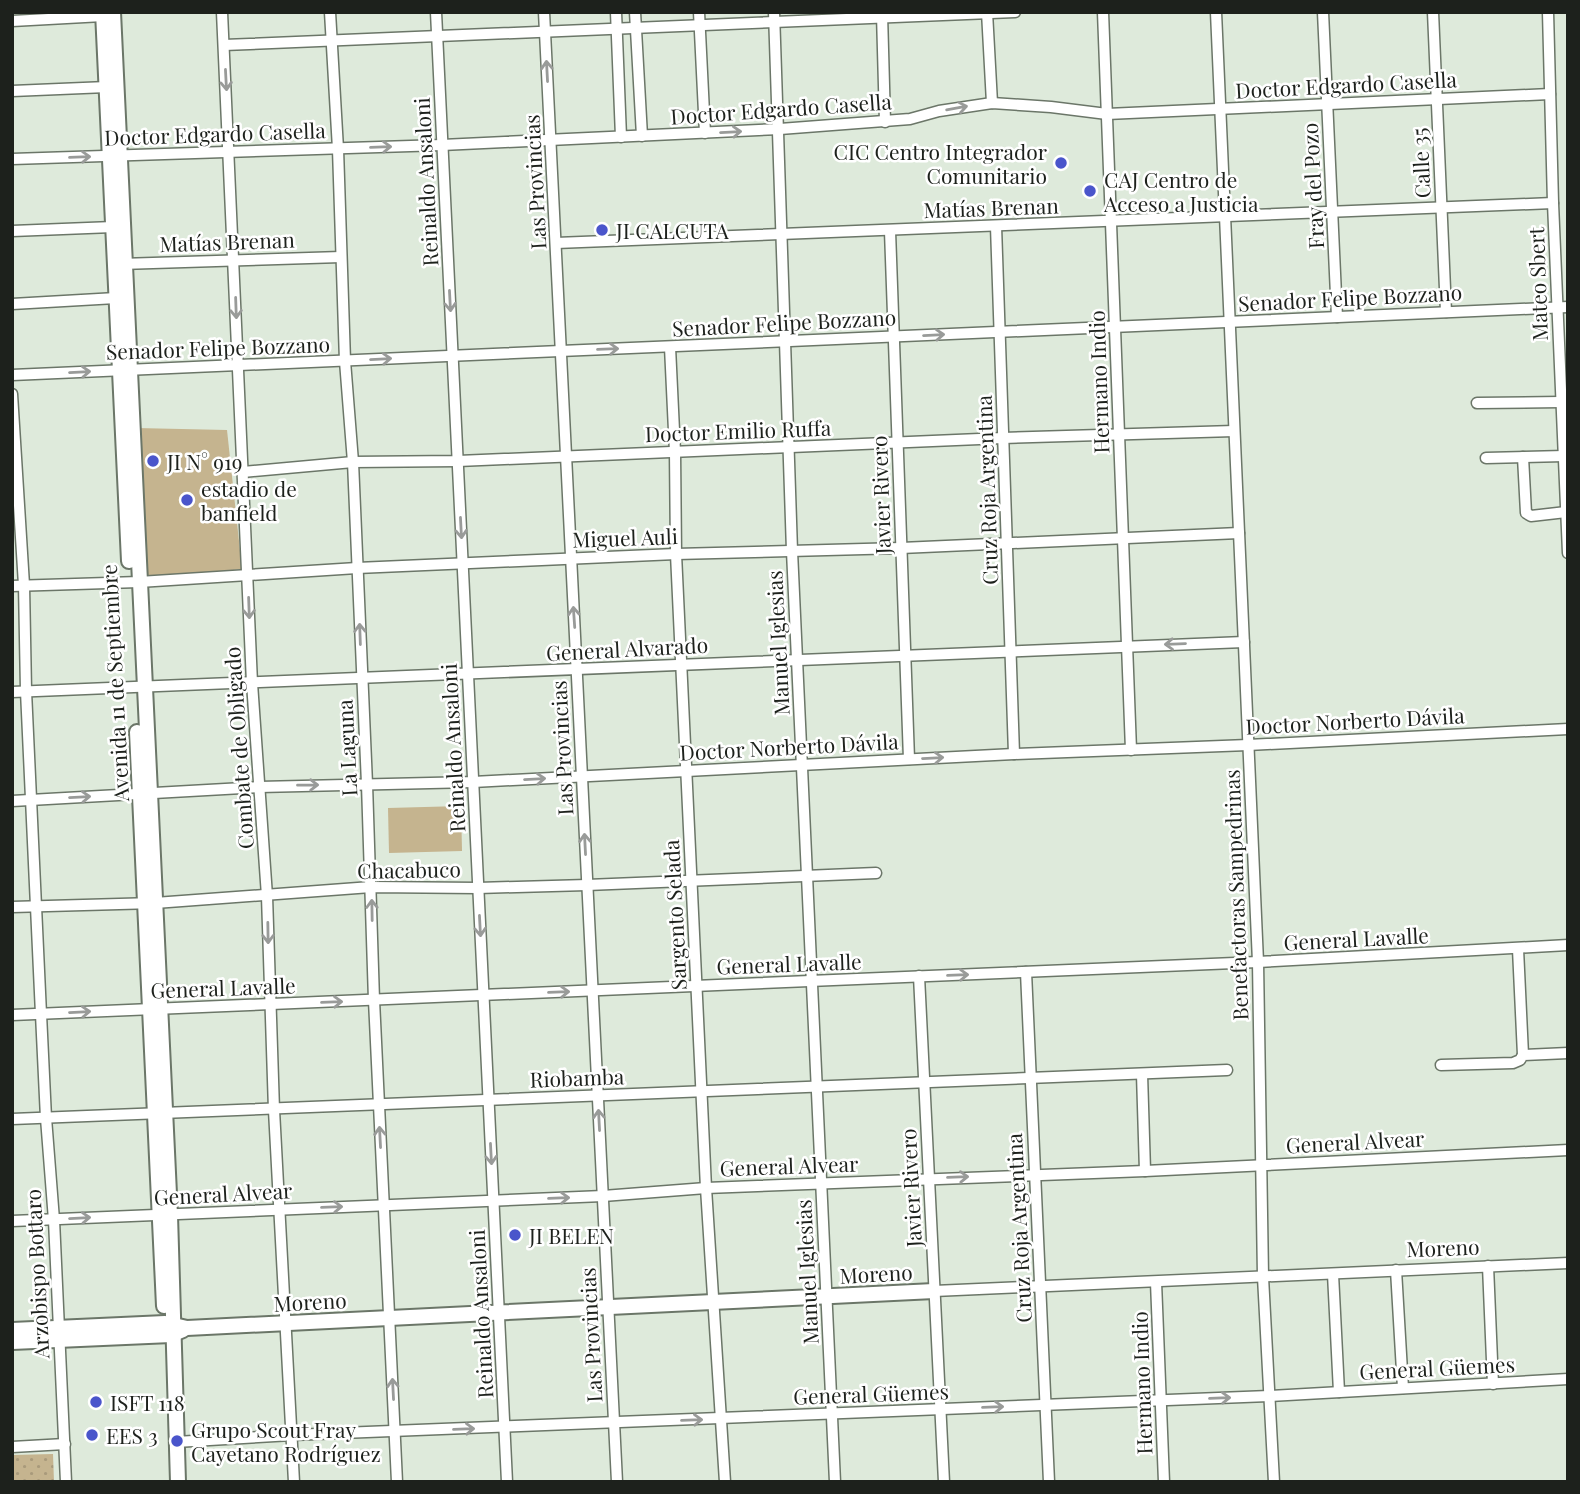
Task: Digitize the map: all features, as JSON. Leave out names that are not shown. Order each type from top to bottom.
[{"type":"main road","name":"Avenida 11 de Septiembre","points":[[106,13],[107,87],[115,156],[113,227],[121,264],[117,298],[126,369]]},
{"type":"main road","name":"Avenida 11 de Septiembre","points":[[106,13],[121,264],[165,1215],[174,1329],[178,1482]]},
{"type":"main road","name":"Moreno","points":[[58,1334],[934,1292]]},
{"type":"main road","points":[[12,1330],[58,1334]]},
{"type":"main road","points":[[12,1342],[58,1334]]},
{"type":"street","name":"Combate de Obligado","points":[[222,12],[252,683],[267,896],[274,1110],[294,1482]]},
{"type":"street","name":"La Laguna","points":[[330,12],[338,149],[345,361],[353,462],[368,784],[374,1000],[397,1482]]},
{"type":"street","name":"Reinaldo Ansaloni","points":[[436,12],[507,1482]]},
{"type":"street","name":"Las Provincias","points":[[544,12],[617,1482]]},
{"type":"street","points":[[616,12],[621,137]]},
{"type":"street","points":[[635,12],[642,136]]},
{"type":"street","points":[[699,12],[705,133]]},
{"type":"street","points":[[224,46],[699,26],[775,17],[1015,12]]},
{"type":"street","name":"Hermano Indio","points":[[1103,12],[1131,750]]},
{"type":"street","name":"Benefactoras Sampedrinas","points":[[1216,12],[1258,962],[1263,1277],[1274,1482]]},
{"type":"street","name":"Fray del Pozo","points":[[1323,12],[1337,317]]},
{"type":"street","name":"Calle 35","points":[[1433,12],[1446,312]]},
{"type":"street","name":"Mateo Sbert","points":[[1548,12],[1553,203],[1562,307],[1561,402],[1568,553]]},
{"type":"street","points":[[12,21],[106,13]]},
{"type":"street","points":[[987,13],[992,103]]},
{"type":"street","points":[[882,15],[885,122]]},
{"type":"street","name":"Manuel Iglesias","points":[[775,17],[792,551],[835,1482]]},
{"type":"street","points":[[12,91],[107,87]]},
{"type":"street","name":"Doctor Edgardo Casella","points":[[12,159],[442,145],[780,129],[910,119],[939,111],[992,103],[1107,114],[1550,94]]},
{"type":"street","name":"Matías Brenan","points":[[556,243],[1553,203]]},
{"type":"street","name":"Cruz Roja Argentina","points":[[996,226],[1014,754]]},
{"type":"street","points":[[12,231],[113,227]]},
{"type":"street","name":"Javier Rivero","points":[[890,230],[909,759]]},
{"type":"street","name":"Matías Brenan","points":[[121,264],[341,257]]},
{"type":"street","points":[[12,304],[117,298]]},
{"type":"street","name":"Senador Felipe Bozzano","points":[[12,375],[1562,307]]},
{"type":"street","name":"Sargento Selada","points":[[670,347],[676,554],[701,1092],[725,1482]]},
{"type":"street","name":"Arzobispo Bottaro","points":[[12,394],[16,521],[24,585],[26,691],[41,1014],[66,1482]]},
{"type":"street","points":[[1477,403],[1561,402]]},
{"type":"street","name":"Doctor Emilio Ruffa","points":[[243,472],[353,462],[458,461],[1234,431]]},
{"type":"street","points":[[1486,458],[1564,456]]},
{"type":"street","points":[[1522,457],[1526,513],[1531,516],[1567,519]]},
{"type":"street","name":"Miguel Auli","points":[[12,586],[676,554],[901,548],[1239,533]]},
{"type":"street","name":"General Alvarado","points":[[12,692],[1244,642]]},
{"type":"street","name":"Doctor Norberto Dávila","points":[[12,801],[259,786],[473,782],[1568,729]]},
{"type":"street","name":"Chacabuco","points":[[12,907],[150,903],[371,887],[587,885],[876,873]]},
{"type":"street","name":"General Lavalle","points":[[12,1015],[1258,962],[1568,945]]},
{"type":"street","points":[[1441,1065],[1513,1063],[1520,1060],[1523,1055],[1518,949]]},
{"type":"street","name":"Cruz Roja Argentina","points":[[1026,972],[1049,1482]]},
{"type":"street","name":"Javier Rivero","points":[[919,976],[944,1482]]},
{"type":"street","points":[[1523,1055],[1568,1053]]},
{"type":"street","name":"Riobamba","points":[[12,1119],[1227,1070]]},
{"type":"street","points":[[1142,1074],[1145,1171]]},
{"type":"street","name":"General Alvear","points":[[12,1221],[1568,1150]]},
{"type":"street","name":"Moreno","points":[[934,1292],[1568,1263]]},
{"type":"street","points":[[1488,1266],[1493,1384]]},
{"type":"street","points":[[1396,1270],[1403,1388]]},
{"type":"street","points":[[1333,1274],[1339,1392]]},
{"type":"street","name":"Hermano Indio","points":[[1156,1282],[1164,1482]]},
{"type":"street","name":"General Güemes","points":[[176,1442],[292,1435],[1269,1396],[1568,1379]]},
{"type":"street","points":[[12,1447],[65,1444]]},
{"type":"shaded area","name":"estadio de banfield","points":[[136,428],[227,430],[242,569],[145,581]]},
{"type":"shaded area","points":[[461,806],[462,851],[389,853],[388,808]]},
{"type":"shaded area","points":[[53,1454],[54,1482],[12,1482],[12,1455]]},
{"type":"place","name":"CIC Centro Integrador Comunitario","points":[[1061,163]]},
{"type":"place","name":"CAJ Centro de Acceso a Justicia","points":[[1090,191]]},
{"type":"place","name":"JI CALCUTA","points":[[602,230]]},
{"type":"place","name":"JI N° 919","points":[[153,461]]},
{"type":"place","name":"estadio de banfield","points":[[187,500]]},
{"type":"place","name":"JI BELEN","points":[[515,1235]]},
{"type":"place","name":"ISFT 118","points":[[96,1402]]},
{"type":"place","name":"EES 3","points":[[92,1435]]},
{"type":"place","name":"Grupo Scout Fray Cayetano Rodríguez","points":[[177,1441]]}]
